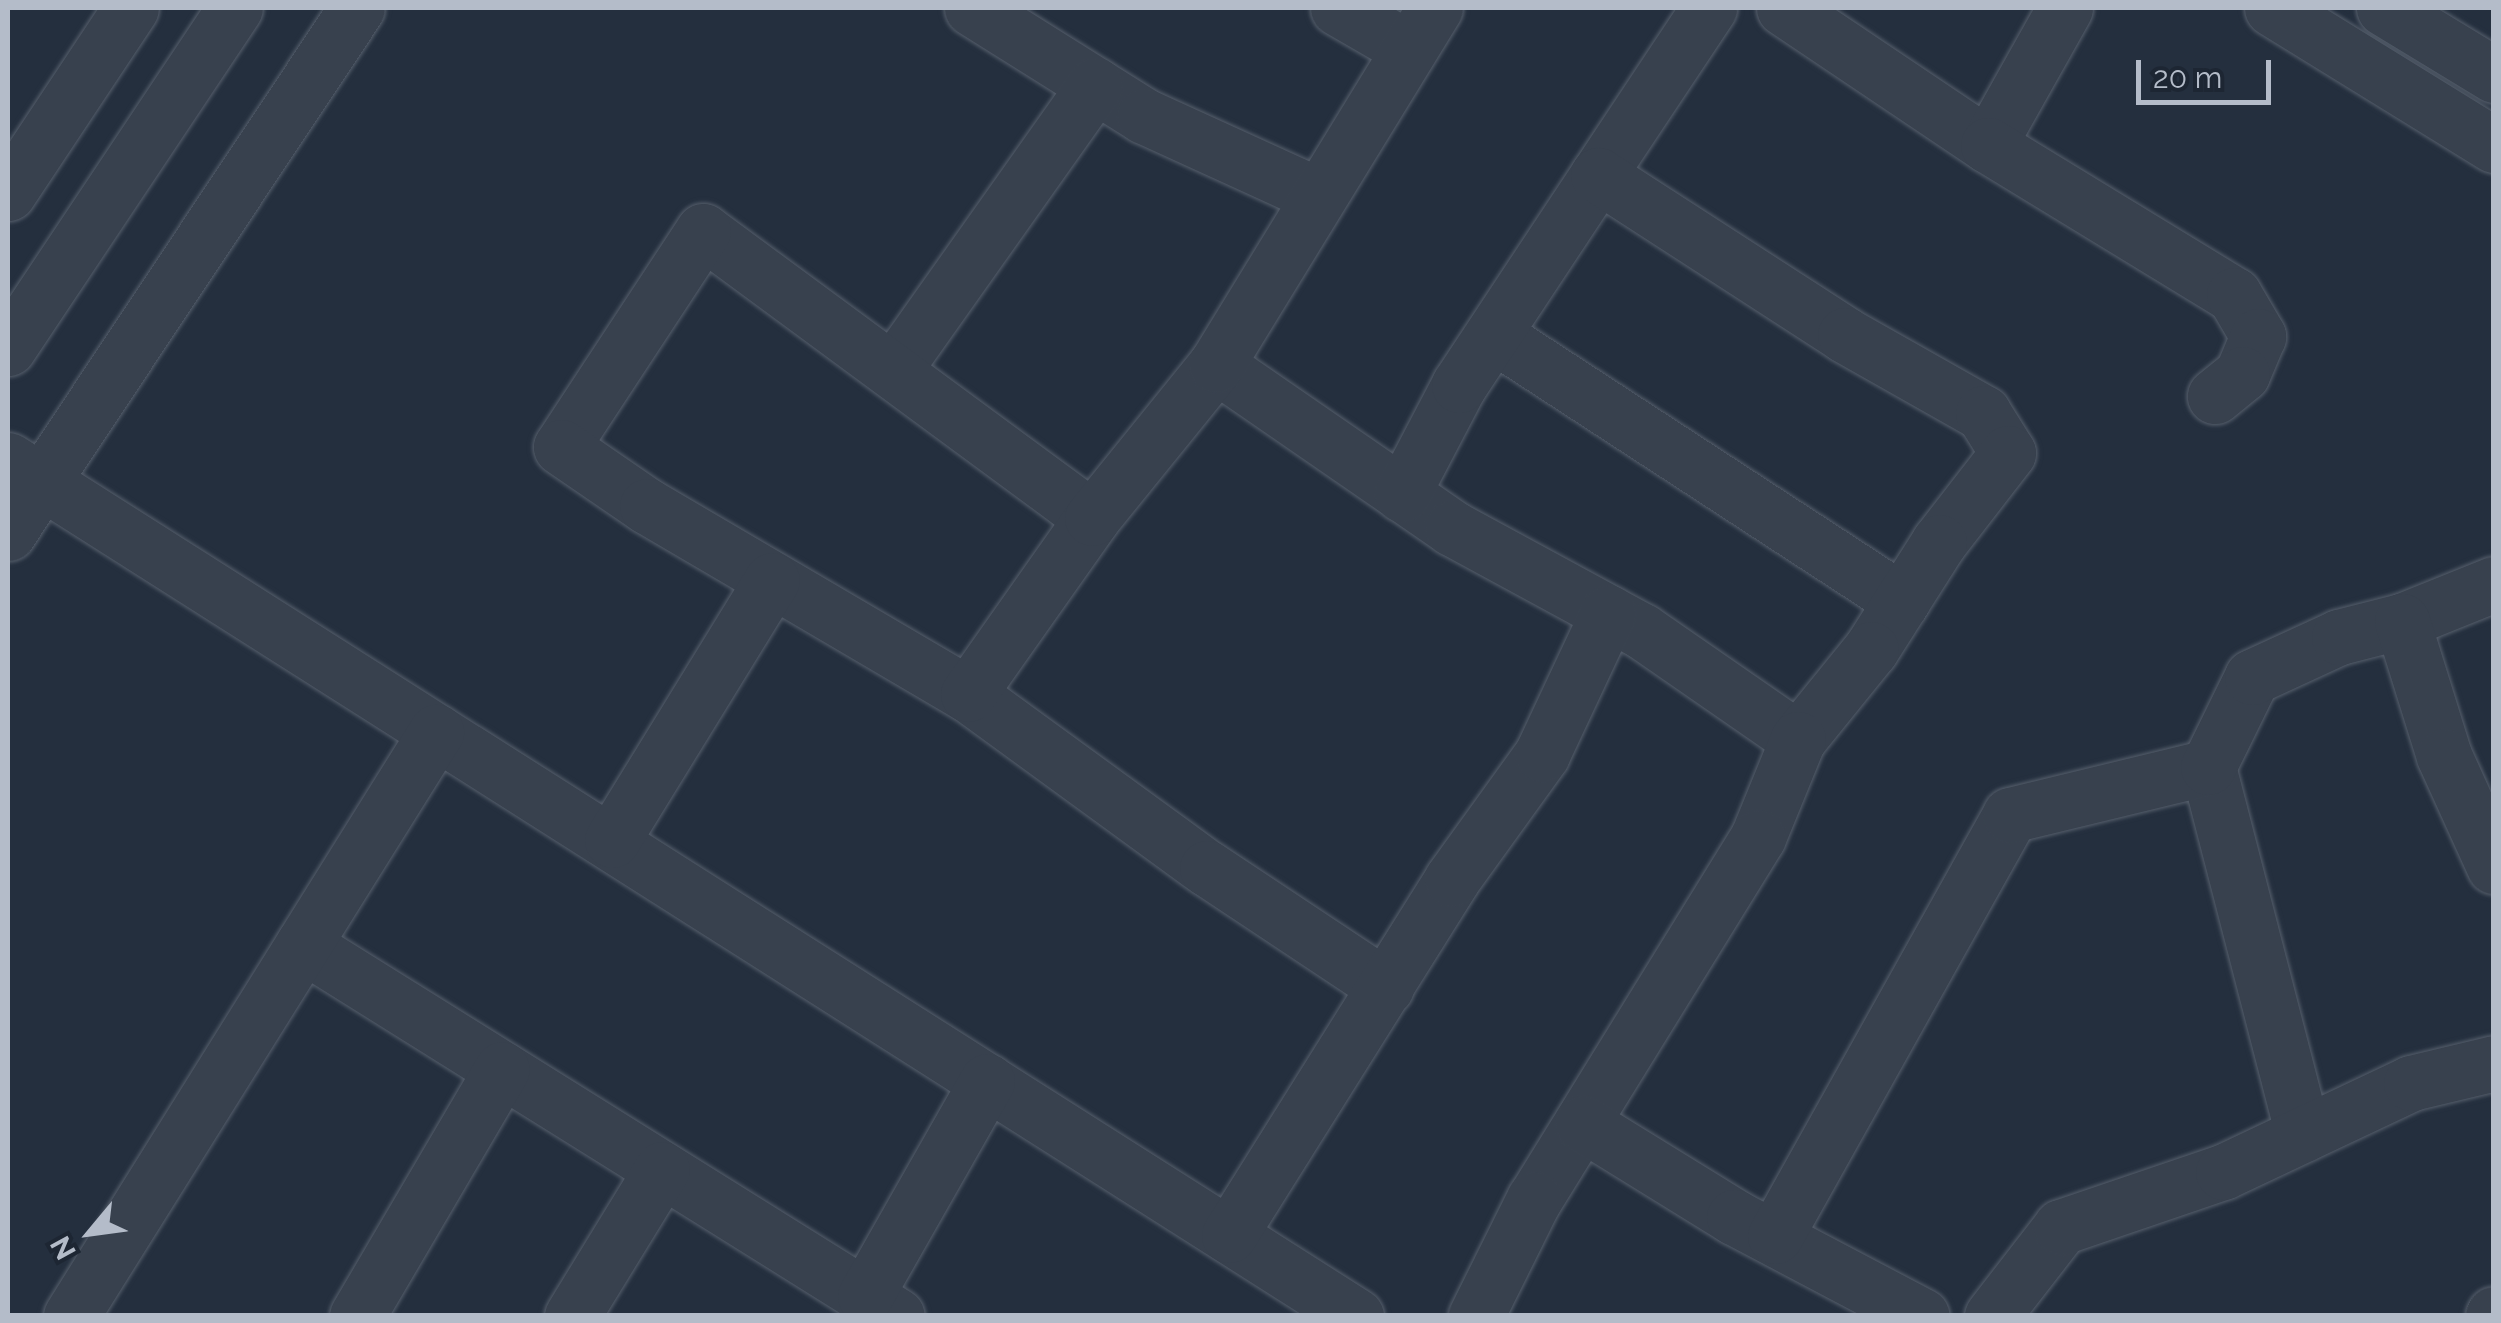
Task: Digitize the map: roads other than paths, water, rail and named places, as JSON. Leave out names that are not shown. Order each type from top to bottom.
[{"type":"street","points":[[8,193],[132,8]]},
{"type":"street","points":[[8,348],[235,8]]},
{"type":"street","points":[[8,533],[24,471],[357,8]]},
{"type":"street","points":[[972,8],[1144,116],[1316,194]]},
{"type":"street","points":[[968,694],[1092,518],[1216,366],[1316,194],[1422,28],[1338,8]]},
{"type":"street","points":[[1402,494],[1459,384],[1709,8]]},
{"type":"street","points":[[1784,8],[1988,145],[2234,295],[2258,336],[2242,374],[2214,396]]},
{"type":"street","points":[[1988,145],[2065,8]]},
{"type":"street","points":[[2272,8],[2494,145]]},
{"type":"street","points":[[2384,8],[2494,75]]},
{"type":"street","points":[[894,369],[1095,85]]},
{"type":"street","points":[[1476,1316],[1534,1199],[1758,837],[1798,739],[2008,453],[1983,413],[1846,335],[1598,175]]},
{"type":"street","points":[[1092,518],[703,231],[562,447],[772,580],[968,694],[1207,868],[1386,987]]},
{"type":"street","points":[[1494,335],[1902,601]]},
{"type":"street","points":[[1216,366],[1402,494],[1608,613],[1798,739]]},
{"type":"street","points":[[24,471],[612,840],[1356,1316]]},
{"type":"street","points":[[612,840],[772,580]]},
{"type":"street","points":[[2303,1134],[2208,766],[2252,677],[2339,636],[2402,621],[2494,584]]},
{"type":"street","points":[[1228,1234],[1542,754],[1608,613]]},
{"type":"street","points":[[2402,621],[2444,756],[2494,866]]},
{"type":"street","points":[[71,1316],[436,732]]},
{"type":"street","points":[[1775,1236],[2010,815],[2208,766]]},
{"type":"street","points":[[303,944],[881,1306],[987,1082]]},
{"type":"street","points":[[1992,1316],[2061,1226],[2223,1172],[2410,1083],[2494,1063]]},
{"type":"street","points":[[357,1316],[502,1069]]},
{"type":"street","points":[[1582,1123],[1922,1316]]},
{"type":"street","points":[[572,1316],[662,1168]]}]
